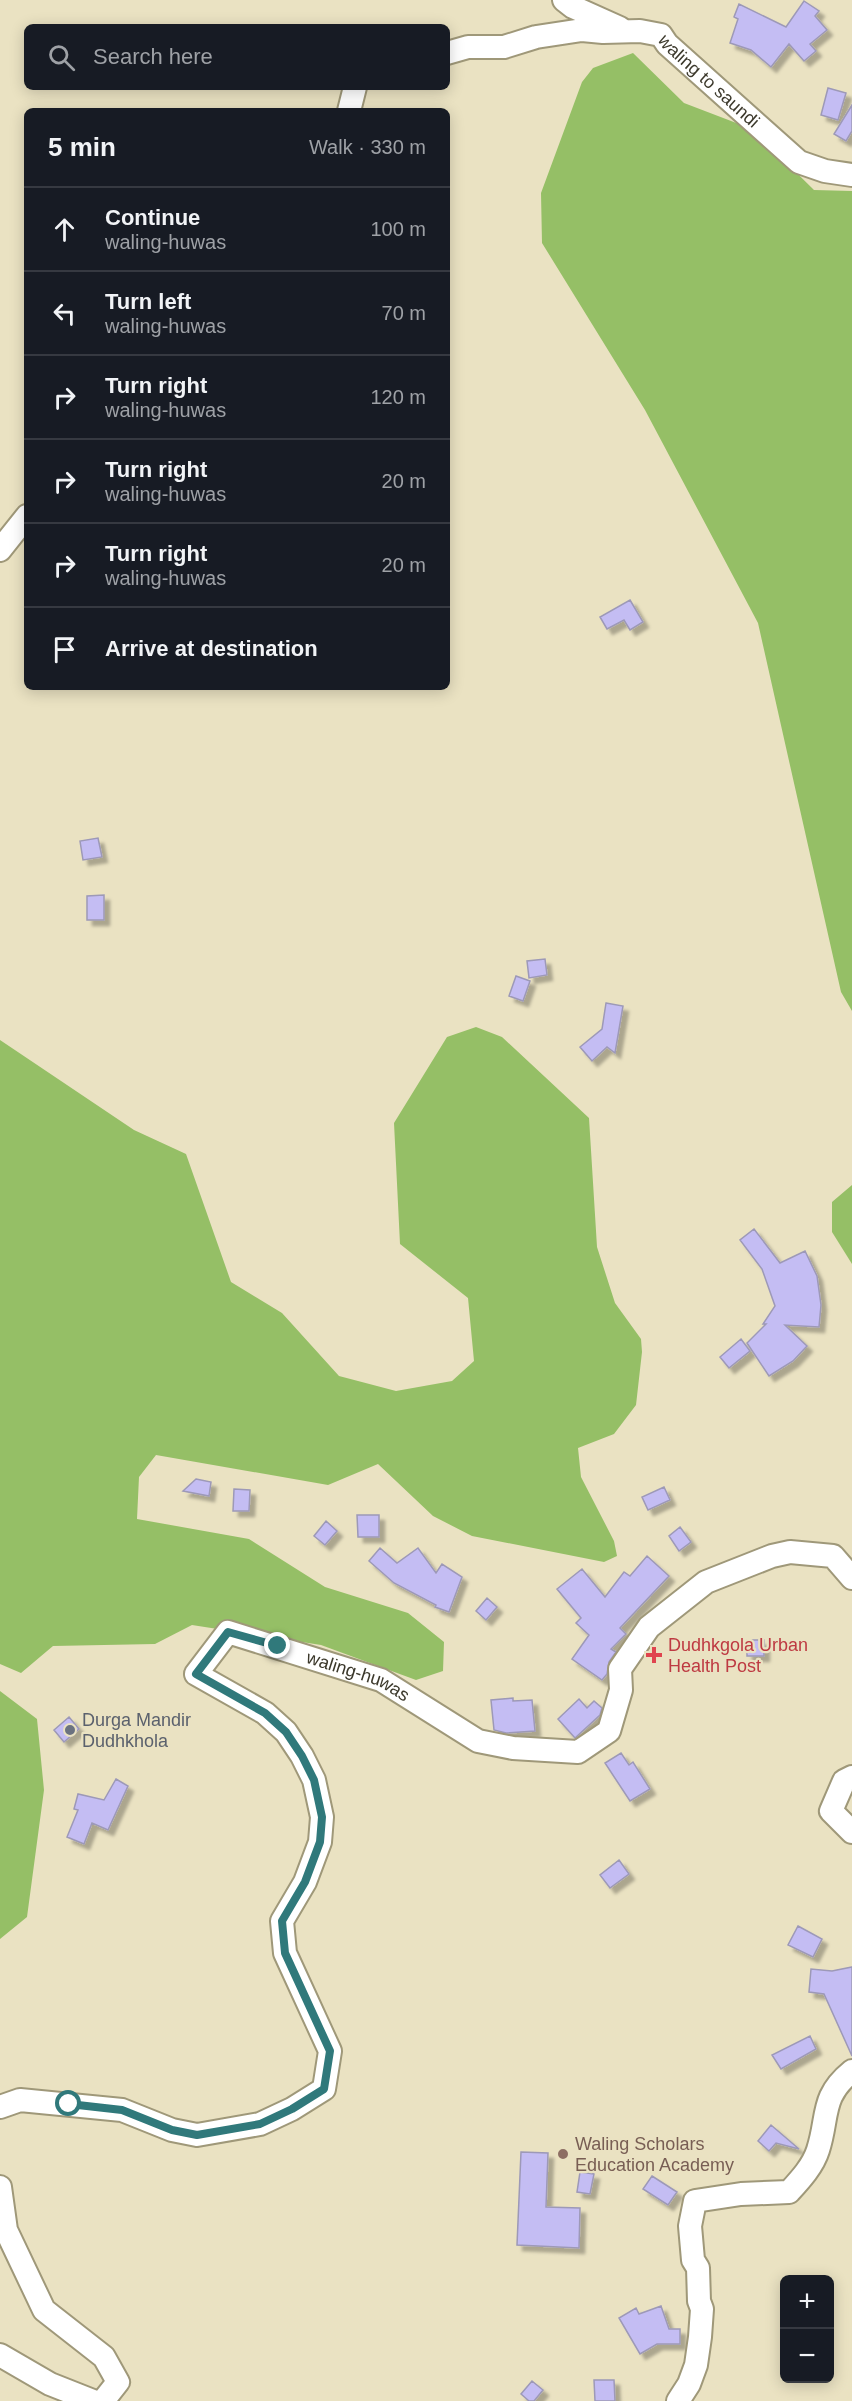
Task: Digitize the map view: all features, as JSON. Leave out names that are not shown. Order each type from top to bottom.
[{"type":"street","points":[[564,0],[573,7],[627,31]]},
{"type":"street","name":"waling to saundi","points":[[450,52],[468,47],[504,46],[536,37],[582,30],[650,32],[661,35],[666,44],[799,162],[825,171],[852,175]]},
{"type":"street","points":[[350,108],[354,90]]},
{"type":"street","points":[[0,550],[24,520]]},
{"type":"street","name":"waling-huwas","points":[[0,2107],[21,2100],[122,2110],[172,2130],[197,2135],[260,2124],[292,2109],[324,2089],[330,2051],[285,1953],[282,1921],[305,1882],[320,1842],[322,1817],[314,1780],[286,1732],[265,1713],[196,1674],[228,1632],[381,1680],[478,1741],[513,1748],[578,1752],[609,1731],[621,1690],[620,1668],[649,1627],[706,1582],[772,1556],[790,1552],[833,1556],[852,1578]]},
{"type":"street","points":[[852,1778],[844,1781],[831,1811],[852,1832]]},
{"type":"street","points":[[678,2401],[689,2384],[696,2365],[700,2337],[702,2308],[699,2301],[698,2268],[693,2260],[690,2226],[695,2201],[741,2194],[789,2192],[804,2175],[817,2152],[829,2096],[852,2071]]},
{"type":"street","points":[[0,2187],[6,2230],[44,2310],[104,2357],[118,2382],[104,2401]]},
{"type":"street","points":[[0,2355],[50,2384],[93,2401]]},
{"type":"green space","points":[[633,53],[684,103],[752,129],[814,190],[852,191],[852,1011],[841,992],[758,623],[645,410],[542,243],[541,193],[582,82],[593,68]]},
{"type":"green space","points":[[476,1027],[502,1037],[589,1118],[597,1247],[615,1303],[641,1339],[642,1352],[636,1405],[614,1434],[578,1448],[581,1477],[614,1541],[617,1556],[604,1562],[472,1536],[433,1516],[378,1464],[328,1485],[156,1455],[139,1477],[137,1519],[249,1539],[325,1587],[408,1613],[444,1642],[443,1671],[416,1680],[321,1645],[192,1625],[155,1644],[53,1646],[21,1673],[0,1664],[0,1040],[134,1130],[186,1154],[231,1282],[282,1313],[339,1376],[396,1391],[452,1381],[474,1361],[468,1298],[400,1244],[394,1123],[447,1037]]},
{"type":"green space","points":[[852,1185],[852,1264],[832,1232],[832,1202]]},
{"type":"green space","points":[[0,1691],[37,1719],[44,1790],[27,1917],[0,1939]]},
{"type":"building","points":[[804,1],[819,11],[815,16],[827,30],[810,44],[816,51],[804,61],[789,44],[771,67],[751,50],[730,43],[738,19],[734,17],[739,4],[786,27]]},
{"type":"building","points":[[828,88],[846,93],[838,120],[821,115]]},
{"type":"building","points":[[852,105],[852,131],[846,141],[834,134]]},
{"type":"building","points":[[630,600],[643,622],[630,630],[624,620],[607,629],[600,617]]},
{"type":"building","points":[[98,838],[102,857],[83,860],[80,841]]},
{"type":"building","points":[[104,895],[104,920],[87,920],[87,896]]},
{"type":"building","points":[[545,959],[547,975],[529,978],[527,961]]},
{"type":"building","points":[[516,976],[530,981],[523,1001],[509,996]]},
{"type":"building","points":[[606,1003],[623,1006],[615,1053],[607,1047],[592,1061],[580,1047],[602,1029]]},
{"type":"building","points":[[754,1229],[780,1263],[805,1251],[817,1276],[821,1305],[819,1327],[785,1325],[807,1346],[793,1361],[769,1376],[747,1343],[766,1324],[763,1324],[775,1306],[762,1269],[740,1240]]},
{"type":"building","points":[[741,1339],[750,1351],[729,1368],[720,1357]]},
{"type":"building","points":[[196,1479],[211,1482],[209,1496],[183,1491]]},
{"type":"building","points":[[664,1487],[670,1500],[648,1510],[642,1497]]},
{"type":"building","points":[[234,1489],[250,1490],[249,1511],[233,1511]]},
{"type":"building","points":[[357,1515],[379,1515],[379,1537],[358,1537]]},
{"type":"building","points":[[326,1521],[337,1531],[325,1545],[314,1536]]},
{"type":"building","points":[[680,1527],[691,1542],[679,1551],[669,1536]]},
{"type":"building","points":[[380,1548],[397,1563],[418,1548],[436,1573],[442,1564],[462,1577],[449,1612],[435,1607],[436,1605],[394,1583],[369,1561]]},
{"type":"building","points":[[647,1556],[669,1576],[620,1628],[626,1634],[611,1649],[616,1652],[602,1680],[572,1659],[589,1635],[576,1623],[581,1618],[557,1589],[582,1569],[605,1597],[624,1572],[630,1576]]},
{"type":"building","points":[[487,1598],[497,1607],[486,1620],[476,1611]]},
{"type":"building","points":[[747,1640],[764,1640],[764,1656],[747,1656]]},
{"type":"building","points":[[513,1698],[513,1701],[532,1700],[535,1731],[506,1733],[494,1730],[491,1700]]},
{"type":"building","points":[[579,1699],[587,1708],[594,1701],[602,1708],[600,1715],[575,1738],[558,1719]]},
{"type":"building","points":[[69,1717],[79,1729],[64,1742],[54,1730]]},
{"type":"building","points":[[621,1753],[629,1765],[633,1762],[650,1789],[630,1801],[605,1763]]},
{"type":"building","points":[[116,1779],[128,1786],[108,1830],[92,1823],[84,1844],[67,1837],[78,1810],[74,1809],[78,1794],[104,1800]]},
{"type":"building","points":[[619,1860],[629,1874],[610,1888],[600,1875]]},
{"type":"building","points":[[798,1926],[822,1939],[813,1957],[788,1945]]},
{"type":"building","points":[[852,1967],[852,2056],[824,1994],[809,1992],[811,1969],[832,1971]]},
{"type":"building","points":[[810,2036],[816,2049],[781,2069],[772,2055]]},
{"type":"building","points":[[771,2125],[799,2149],[776,2143],[769,2151],[758,2141]]},
{"type":"building","points":[[521,2152],[548,2153],[546,2207],[580,2208],[579,2248],[517,2245]]},
{"type":"building","points":[[580,2172],[594,2174],[590,2194],[577,2192]]},
{"type":"building","points":[[652,2176],[677,2192],[668,2205],[643,2189]]},
{"type":"building","points":[[661,2306],[669,2329],[680,2329],[680,2344],[657,2344],[640,2354],[619,2318],[636,2308],[639,2314]]},
{"type":"building","points":[[594,2380],[614,2380],[615,2401],[595,2401]]},
{"type":"building","points":[[532,2381],[543,2390],[534,2401],[529,2401],[521,2394]]},
{"type":"place","name":"Dudhkgola Urban Health Post","points":[[654,1655]]},
{"type":"place","name":"Durga Mandir Dudhkhola","points":[[70,1730]]},
{"type":"place","name":"Waling Scholars Education Academy","points":[[563,2154]]},
{"type":"route","points":[[69,2104],[122,2110],[172,2130],[197,2135],[260,2124],[292,2109],[324,2089],[330,2051],[285,1953],[282,1921],[305,1882],[320,1842],[322,1817],[314,1780],[286,1732],[265,1713],[196,1674],[228,1632],[278,1646]]}]
